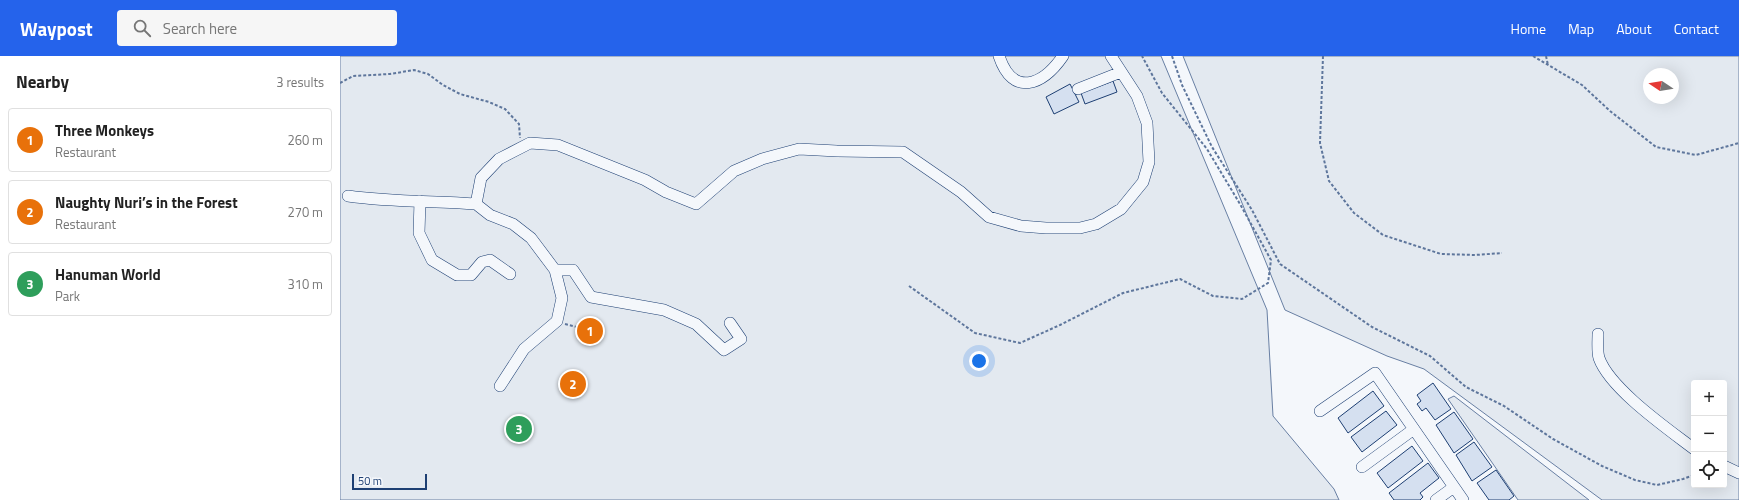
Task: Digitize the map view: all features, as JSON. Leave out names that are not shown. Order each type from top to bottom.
[{"type":"street","points":[[999,56],[1009,76],[1018,81],[1033,83],[1048,74],[1063,56]]},
{"type":"street","points":[[476,204],[482,178],[499,159],[530,143],[558,145],[645,180],[666,192],[696,204],[734,172],[762,159],[799,149],[904,152],[961,192],[989,217],[1021,226],[1080,228],[1096,224],[1121,209],[1143,182],[1149,162],[1147,123],[1137,96],[1111,56]]},
{"type":"street","points":[[1078,89],[1121,72]]},
{"type":"street","points":[[348,196],[377,200],[476,204],[490,215],[513,224],[531,238],[555,270],[562,298],[556,321],[524,349],[500,386]]},
{"type":"street","points":[[420,201],[420,233],[432,260],[457,275],[471,275],[482,262],[490,260],[510,274]]},
{"type":"street","points":[[555,270],[574,270],[591,297],[664,310],[696,324],[724,350],[740,339],[730,323]]},
{"type":"street","points":[[1598,334],[1599,358],[1609,376],[1638,404],[1691,447]]},
{"type":"street","points":[[1320,411],[1375,373],[1463,500]]},
{"type":"street","points":[[1362,467],[1414,429]]},
{"type":"street","points":[[1727,467],[1739,473]]},
{"type":"street","points":[[1436,500],[1454,487]]},
{"type":"path","points":[[909,286],[975,333],[1020,343],[1060,325],[1123,293],[1180,279],[1213,296],[1242,300],[1268,283],[1271,260],[1244,211],[1207,149],[1162,93],[1142,56]]},
{"type":"path","points":[[1172,56],[1182,85],[1212,147],[1252,210],[1280,264],[1372,327],[1430,356],[1466,387],[1504,406],[1553,439],[1602,466],[1634,480],[1657,485],[1691,476]]},
{"type":"path","points":[[1323,56],[1320,143],[1328,181],[1354,213],[1383,235],[1441,254],[1475,255],[1502,253]]},
{"type":"path","points":[[1533,56],[1582,85],[1610,111],[1656,147],[1696,155],[1739,143]]},
{"type":"path","points":[[1546,56],[1548,65]]},
{"type":"path","points":[[340,83],[353,76],[390,74],[414,70],[428,74],[443,85],[460,94],[489,102],[505,109],[519,124],[520,148]]},
{"type":"path","points":[[556,321],[589,330]]},
{"type":"shaded area","points":[[340,56],[1161,56],[1267,310],[1273,416],[1334,489],[1339,500],[340,500]]},
{"type":"shaded area","points":[[1183,56],[1739,56],[1739,500],[1602,500],[1424,369],[1387,356],[1285,310]]},
{"type":"shaded area","points":[[1454,396],[1589,500],[1518,500],[1448,399]]},
{"type":"building","points":[[1113,81],[1117,92],[1085,104],[1081,93]]},
{"type":"building","points":[[1070,84],[1079,102],[1054,114],[1046,97]]},
{"type":"building","points":[[1433,383],[1451,409],[1435,420],[1426,408],[1422,411],[1417,404],[1421,401],[1417,395]]},
{"type":"building","points":[[1373,391],[1384,406],[1348,433],[1338,418]]},
{"type":"building","points":[[1386,411],[1397,425],[1362,452],[1351,437]]},
{"type":"building","points":[[1454,412],[1473,439],[1454,453],[1436,425]]},
{"type":"building","points":[[1474,442],[1492,467],[1472,481],[1456,455]]},
{"type":"building","points":[[1412,446],[1423,461],[1388,488],[1377,473]]},
{"type":"building","points":[[1428,463],[1439,478],[1420,493],[1423,497],[1420,500],[1394,500],[1389,493]]},
{"type":"building","points":[[1496,470],[1514,496],[1509,500],[1489,500],[1477,483]]},
{"type":"place","name":"Three Monkeys","points":[[590,331]]},
{"type":"place","name":"Naughty Nuri’s in the Forest","points":[[573,384]]},
{"type":"place","name":"Hanuman World","points":[[519,429]]}]
